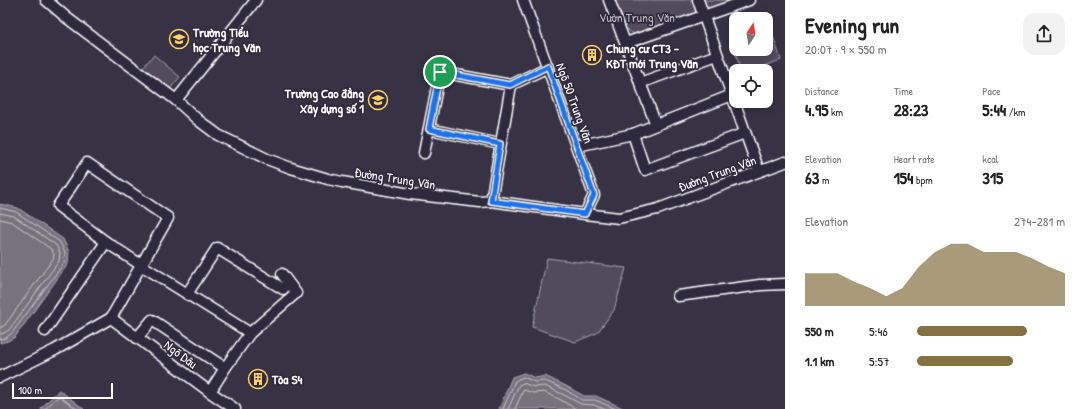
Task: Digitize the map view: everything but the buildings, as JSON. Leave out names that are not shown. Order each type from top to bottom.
[{"type":"street","name":"Đường Trung Văn","points":[[46,0],[176,100],[198,120],[218,135],[267,159],[328,179],[410,194],[480,202],[491,201],[619,218],[658,209],[785,162]]},
{"type":"street","points":[[176,100],[256,0]]},
{"type":"street","name":"Ngõ 50 Trung Văn","points":[[523,0],[594,195],[585,214]]},
{"type":"street","points":[[609,0],[656,124]]},
{"type":"street","points":[[698,0],[729,87]]},
{"type":"street","points":[[626,43],[743,1]]},
{"type":"street","points":[[640,83],[717,55]]},
{"type":"street","points":[[424,153],[440,72],[510,85],[548,66]]},
{"type":"street","points":[[491,201],[510,85]]},
{"type":"street","points":[[577,146],[634,134],[729,96]]},
{"type":"street","points":[[736,108],[759,171]]},
{"type":"street","points":[[429,129],[500,144]]},
{"type":"street","points":[[634,134],[645,170],[745,133]]},
{"type":"street","points":[[0,377],[55,350],[111,318],[141,265],[168,218],[87,163],[58,206],[106,242],[141,265],[250,333]]},
{"type":"street","points":[[45,331],[106,242]]},
{"type":"street","points":[[187,294],[217,248],[283,289]]},
{"type":"street","points":[[210,392],[250,333],[296,293],[282,274]]},
{"type":"street","points":[[678,296],[760,285],[785,284]]},
{"type":"street","name":"Ngõ Dâu","points":[[111,318],[235,409]]},
{"type":"street","points":[[137,338],[152,320],[226,368]]},
{"type":"green space","name":"Vườn Trung Văn","points":[[609,0],[734,0],[635,35],[617,22]]},
{"type":"green space","points":[[773,36],[781,60],[769,64],[739,64],[736,56],[773,56]]},
{"type":"green space","points":[[154,55],[180,77],[170,89],[143,67]]},
{"type":"green space","points":[[547,258],[626,268],[614,310],[597,333],[575,342],[532,327]]},
{"type":"water","points":[[0,204],[18,208],[63,239],[69,252],[68,264],[15,337],[0,343]]},
{"type":"water","points":[[524,373],[535,378],[545,376],[584,396],[596,396],[625,409],[499,409],[512,377]]},
{"type":"water","points":[[59,390],[84,409],[40,409]]},
{"type":"place","name":"Trường Tiểu học Trung Văn","points":[[179,39]]},
{"type":"place","name":"Chung cư CT3 - KĐT mới Trung Văn","points":[[592,55]]},
{"type":"place","name":"Trường Cao đẳng Xây dựng số 1","points":[[378,100]]},
{"type":"place","name":"Tòa S4","points":[[258,379]]},
{"type":"route","points":[[548,66],[594,195],[585,214],[491,201],[500,144],[429,129],[440,72],[510,85],[548,66]]}]
